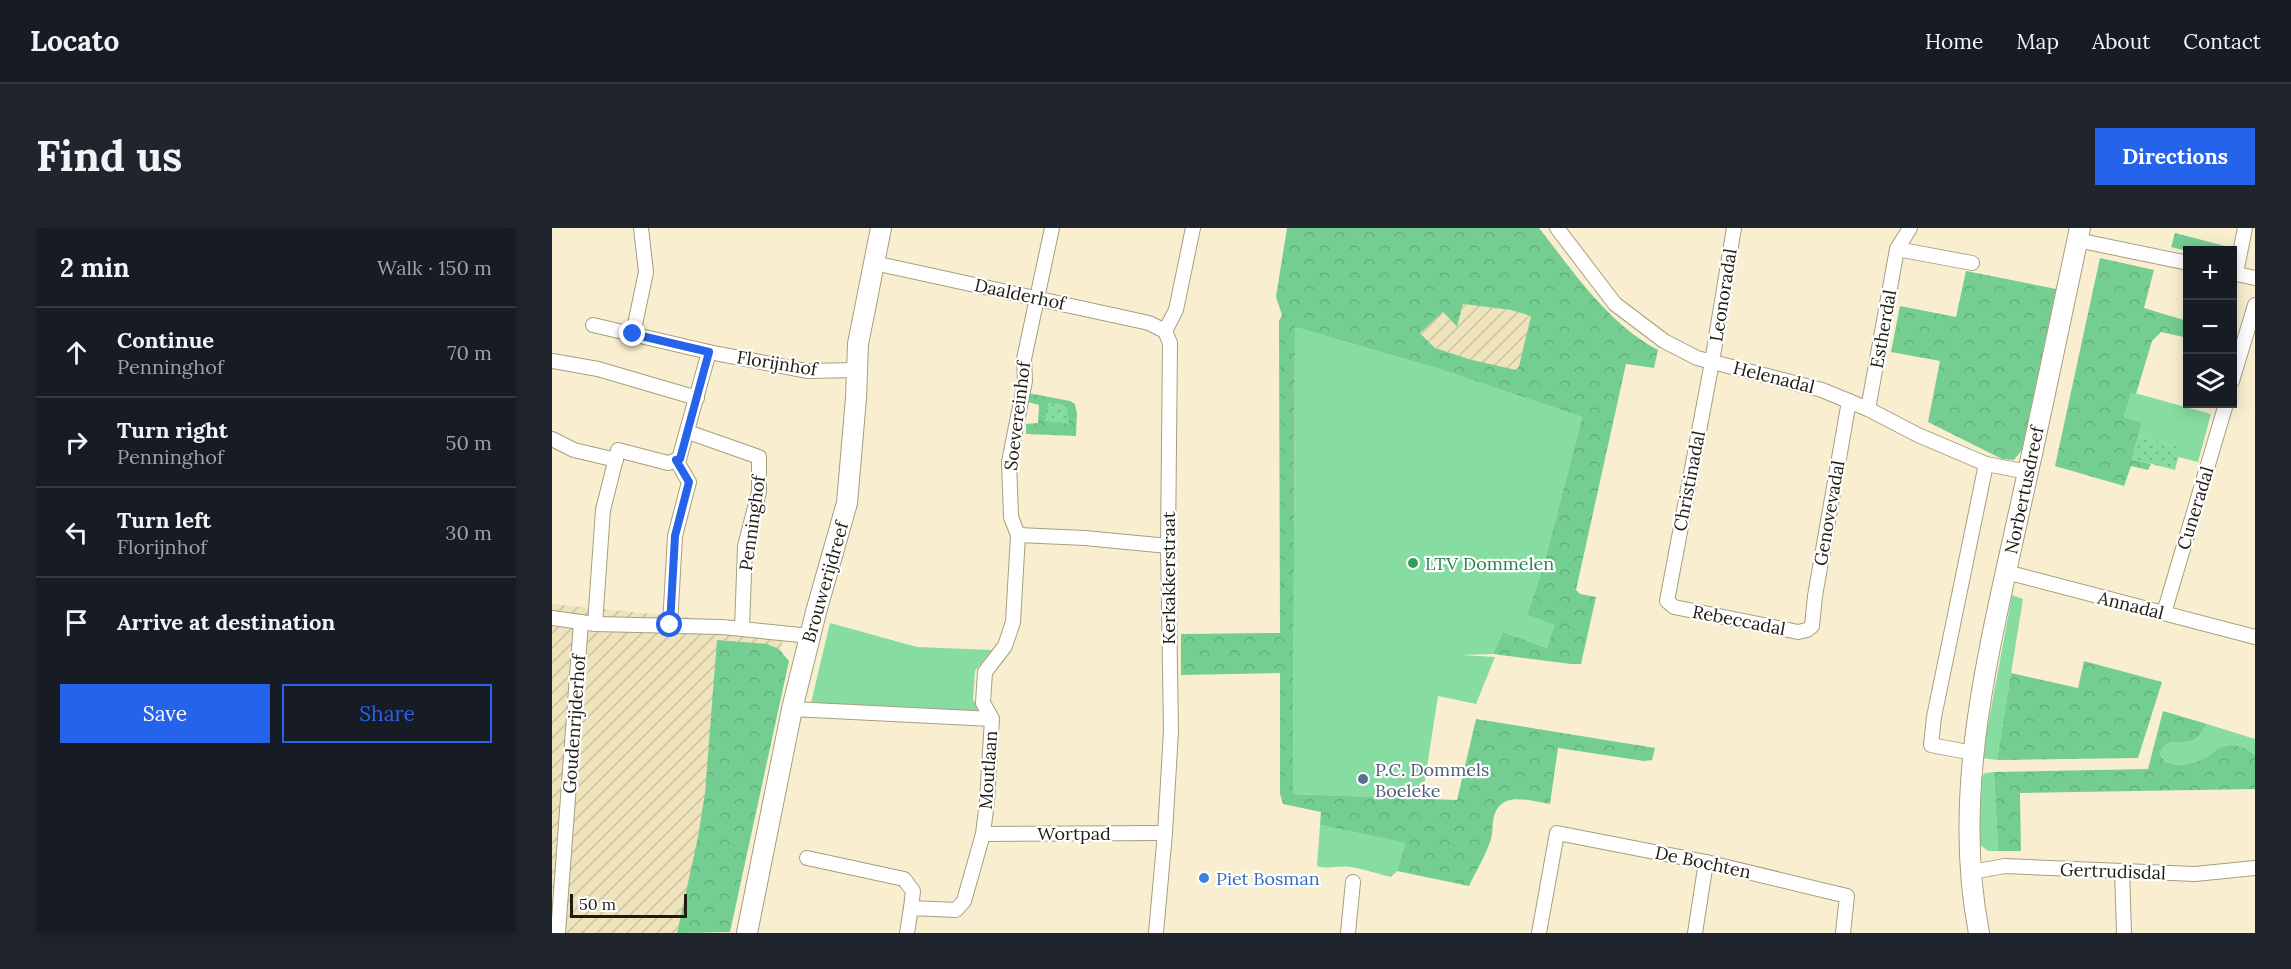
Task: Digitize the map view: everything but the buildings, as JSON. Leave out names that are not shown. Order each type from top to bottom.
[{"type":"street","points":[[633,334],[646,272],[641,228]]},
{"type":"street","name":"Soevereinhof","points":[[992,719],[983,703],[985,672],[1005,646],[1013,622],[1018,536],[1011,517],[1010,462],[1025,381],[1024,359],[1052,228]]},
{"type":"street","points":[[1165,331],[1176,310],[1193,228]]},
{"type":"street","name":"Helenadal","points":[[1557,228],[1615,304],[1664,341],[1697,358],[1822,390],[1868,408],[1918,435],[1986,464],[2028,472]]},
{"type":"street","name":"Leonoradal","points":[[1712,362],[1734,228]]},
{"type":"street","name":"Estherdal","points":[[1868,408],[1897,249],[1910,228]]},
{"type":"street","points":[[2237,261],[2245,228]]},
{"type":"street","name":"Brouwerijdreef","points":[[747,933],[792,709],[847,503],[858,344],[874,263],[878,229]]},
{"type":"street","points":[[2078,234],[2183,262]]},
{"type":"street","name":"Norbertusdreef","points":[[1978,933],[1972,891],[1969,819],[1973,753],[2006,573],[2078,234]]},
{"type":"street","points":[[1897,249],[1972,263]]},
{"type":"street","name":"Daalderhof","points":[[874,263],[1036,297],[1149,324],[1165,331]]},
{"type":"street","points":[[2237,274],[2255,278]]},
{"type":"street","points":[[2237,364],[2255,305]]},
{"type":"street","name":"Florijnhof","points":[[593,325],[709,352],[807,371],[856,370]]},
{"type":"street","name":"Kerkakkerstraat","points":[[1156,933],[1171,731],[1168,546],[1170,344],[1165,331]]},
{"type":"street","points":[[588,623],[603,510],[618,450],[668,463],[680,459],[709,352]]},
{"type":"street","points":[[552,361],[598,369],[697,398]]},
{"type":"street","name":"Christinadal","points":[[1666,601],[1712,362]]},
{"type":"street","name":"Genovevadal","points":[[1812,626],[1815,596],[1849,401]]},
{"type":"street","name":"Cuneradal","points":[[2164,614],[2225,408]]},
{"type":"street","name":"Penninghof","points":[[688,432],[759,457],[759,492],[745,546],[742,628]]},
{"type":"street","points":[[552,440],[574,450],[616,460]]},
{"type":"street","points":[[670,625],[675,536],[689,482],[676,460]]},
{"type":"street","points":[[1973,753],[1931,745],[1986,464]]},
{"type":"street","points":[[1018,536],[1085,538],[1168,546]]},
{"type":"street","name":"Annadal","points":[[2006,573],[2255,637]]},
{"type":"street","name":"Rebeccadal","points":[[1666,601],[1674,607],[1798,632],[1808,630],[1812,626]]},
{"type":"street","points":[[552,618],[588,623],[742,628],[810,636]]},
{"type":"street","name":"Goudenrijderhof","points":[[558,933],[588,623]]},
{"type":"street","name":"Moutlaan","points":[[792,709],[992,719],[983,834],[964,901],[956,910],[911,908]]},
{"type":"street","name":"Wortpad","points":[[983,834],[1165,832]]},
{"type":"street","name":"De Bochten","points":[[1539,933],[1557,833],[1706,862],[1848,896],[1844,933]]},
{"type":"street","points":[[807,858],[904,879],[913,891],[907,933]]},
{"type":"street","points":[[1695,933],[1706,862]]},
{"type":"street","name":"Gertrudisdal","points":[[1972,872],[2005,866],[2195,874],[2255,868]]},
{"type":"street","points":[[2122,871],[2124,933]]},
{"type":"street","points":[[1348,933],[1353,882]]},
{"type":"shaded area","points":[[1463,304],[1511,310],[1531,316],[1516,371],[1435,348],[1420,332],[1443,312],[1456,327]]},
{"type":"shaded area","points":[[552,604],[786,627],[719,912],[710,933],[552,933]]},
{"type":"green space","points":[[1287,228],[1539,228],[1607,311],[1640,339],[1658,350],[1654,368],[1626,364],[1576,590],[1580,594],[1596,597],[1581,664],[1571,664],[1493,654],[1503,632],[1547,648],[1555,625],[1527,615],[1544,564],[1582,417],[1439,369],[1295,327],[1293,794],[1457,800],[1476,719],[1655,748],[1652,760],[1644,761],[1558,748],[1550,804],[1515,799],[1501,805],[1493,821],[1489,845],[1469,886],[1397,871],[1406,843],[1320,825],[1321,812],[1283,804],[1280,794],[1280,673],[1181,675],[1181,634],[1280,633],[1279,321],[1282,315],[1276,297]],"holes":[[[1463,304],[1511,310],[1531,316],[1519,366],[1516,370],[1472,360],[1435,348],[1420,333],[1443,312],[1457,327]]]},
{"type":"green space","points":[[2175,233],[2225,246],[2183,246],[2183,250],[2171,247]]},
{"type":"green space","points":[[2100,258],[2154,270],[2144,308],[2183,320],[2183,337],[2161,332],[2152,341],[2136,394],[2131,393],[2124,417],[2142,422],[2132,459],[2151,464],[2148,470],[2131,466],[2124,486],[2055,466]]},
{"type":"green space","points":[[1966,271],[2056,289],[2022,450],[2014,460],[2002,459],[1928,422],[1940,361],[1891,352],[1900,306],[1956,317]]},
{"type":"green space","points":[[1295,327],[1439,369],[1582,417],[1544,564],[1527,615],[1556,625],[1547,648],[1503,632],[1493,654],[1461,655],[1495,657],[1476,704],[1438,696],[1422,799],[1293,794]]},
{"type":"green space","points":[[2131,392],[2211,414],[2198,462],[2178,457],[2180,447],[2138,436],[2142,422],[2124,417]]},
{"type":"green space","points":[[1028,393],[1075,404],[1076,436],[1026,434],[1026,424],[1038,423],[1039,405],[1027,402]]},
{"type":"green space","points":[[1048,403],[1062,404],[1067,408],[1069,424],[1045,421]]},
{"type":"green space","points":[[2138,436],[2181,447],[2175,470],[2132,459]]},
{"type":"green space","points":[[2012,595],[2023,599],[1997,760],[1982,758]]},
{"type":"green space","points":[[830,623],[917,647],[992,650],[975,671],[973,700],[978,705],[978,716],[810,707]]},
{"type":"green space","points":[[717,640],[767,644],[779,649],[789,661],[730,932],[677,933],[705,793]]},
{"type":"green space","points":[[2084,661],[2162,682],[2138,758],[1997,760],[2011,673],[2078,688]]},
{"type":"green space","points":[[2163,711],[2207,724],[2193,741],[2172,742],[2164,747],[2160,754],[2163,759],[2173,764],[2186,764],[2203,759],[2224,746],[2241,747],[2255,755],[2255,789],[2020,793],[2021,851],[1998,851],[1994,772],[2148,769]]},
{"type":"green space","points":[[2207,724],[2255,739],[2255,755],[2241,747],[2228,745],[2221,747],[2206,758],[2180,765],[2168,762],[2160,754],[2164,747],[2172,742],[2193,741]]},
{"type":"green space","points":[[1994,772],[1998,851],[1988,851],[1979,844],[1980,779],[1985,773]]},
{"type":"green space","points":[[1320,825],[1407,843],[1397,871],[1391,877],[1351,867],[1317,866]]},
{"type":"place","name":"LTV Dommelen","points":[[1413,563]]},
{"type":"place","name":"P.C. Dommels Boeleke","points":[[1363,779]]},
{"type":"place","name":"Piet Bosman","points":[[1204,878]]},
{"type":"route","points":[[633,334],[709,352],[680,459],[676,460],[689,482],[675,536],[670,625]]}]
